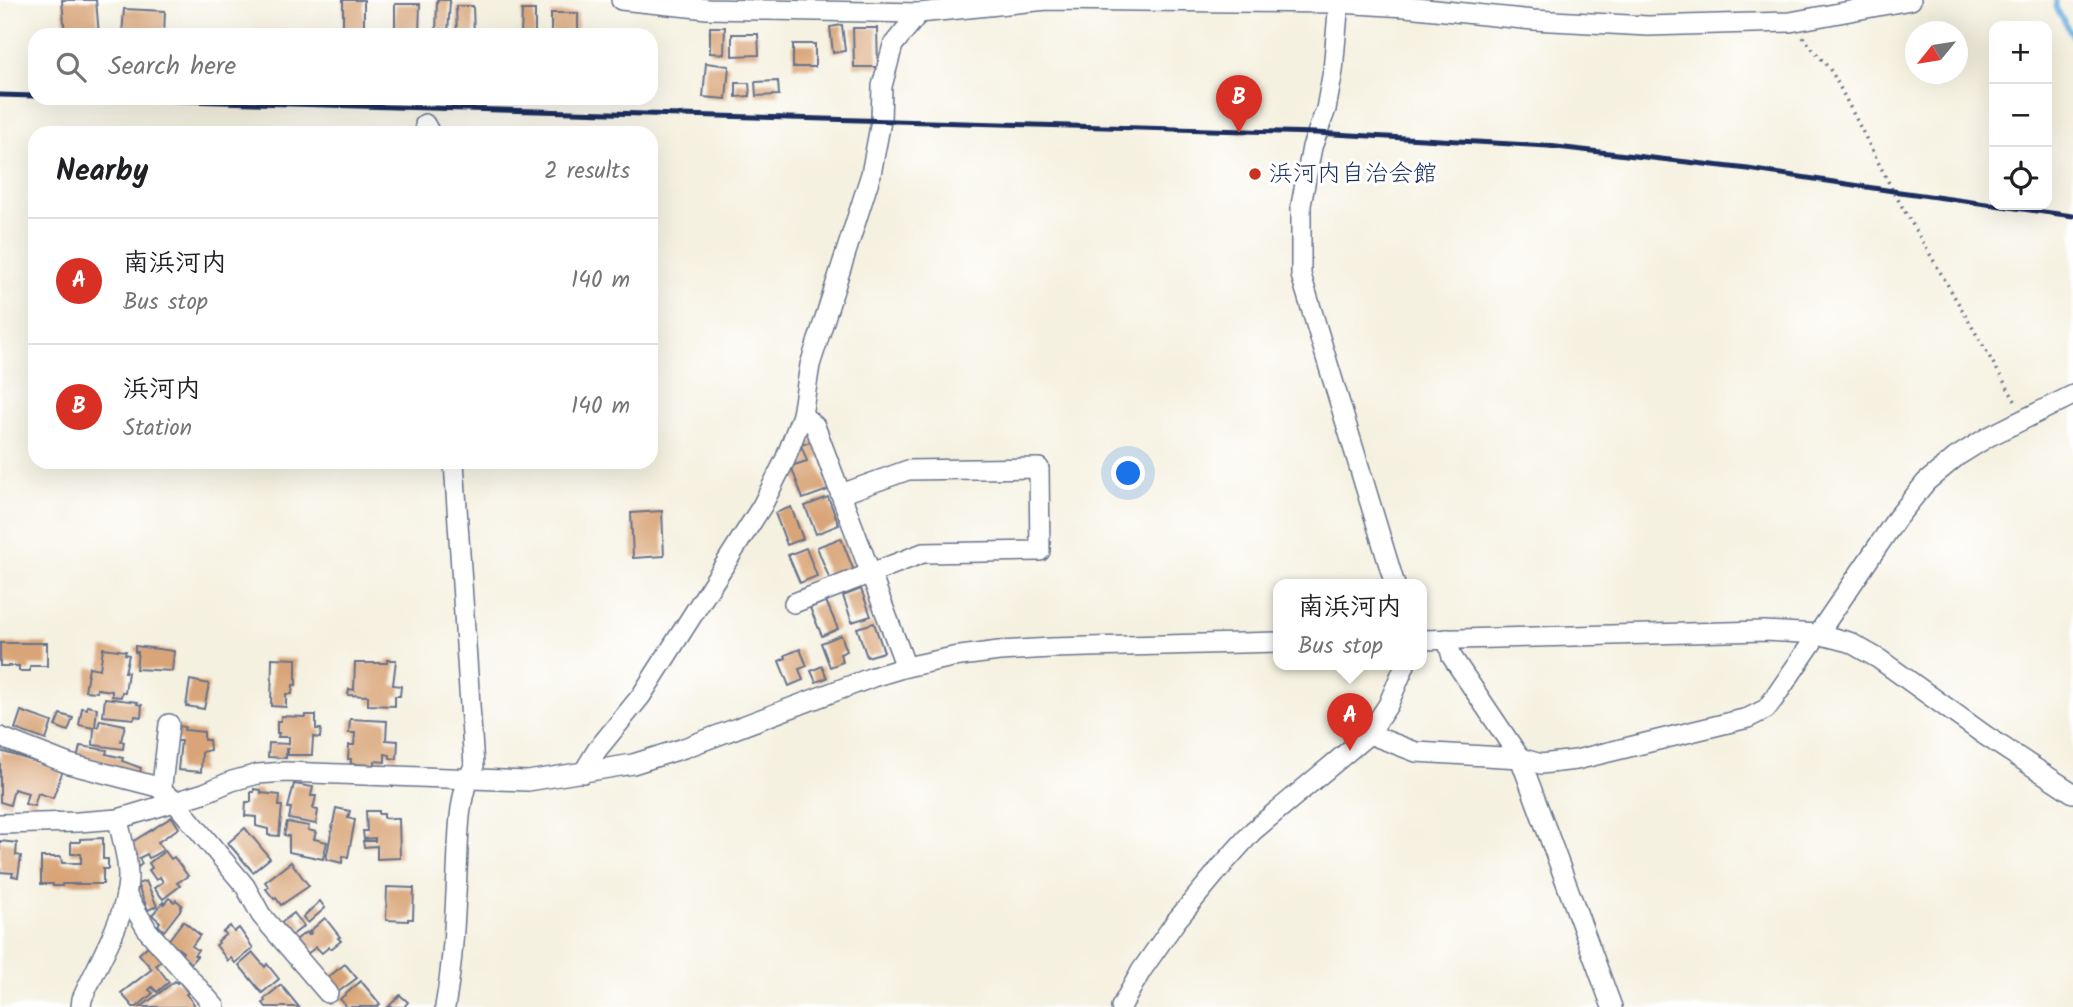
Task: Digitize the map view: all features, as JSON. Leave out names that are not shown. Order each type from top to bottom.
[{"type":"street","points":[[621,0],[708,9],[919,13],[1047,0],[1339,2],[1533,20],[1648,26],[1790,22],[1911,0]]},
{"type":"street","points":[[1339,2],[1334,71],[1326,109],[1312,146],[1301,205],[1301,275],[1393,579]]},
{"type":"street","points":[[583,773],[597,750],[641,696],[762,506],[785,460],[802,415],[810,365],[871,174],[881,121],[882,86],[887,65],[893,45],[919,13]]},
{"type":"street","points":[[1369,734],[1416,751],[1520,758],[1541,764],[1576,760],[1748,718],[1766,709],[1897,518],[1926,482],[1956,457],[1988,437],[2073,395]]},
{"type":"street","points":[[802,415],[815,426],[906,667]]},
{"type":"street","points":[[794,603],[923,553],[1040,551],[1039,468],[908,470],[841,494]]},
{"type":"street","points":[[446,1007],[452,970],[460,819],[466,780],[474,766],[454,469]]},
{"type":"street","points":[[1427,639],[1764,631],[1818,634],[1849,642],[1879,659],[1986,736],[2073,793]]},
{"type":"street","points":[[1447,639],[1452,657],[1520,758],[1612,1007]]},
{"type":"street","points":[[0,824],[118,819],[258,774],[285,772],[528,781],[633,764],[684,748],[873,677],[953,657],[1038,648],[1273,642]]},
{"type":"street","points":[[1121,1007],[1141,971],[1176,921],[1253,831],[1369,734],[1388,705],[1403,670]]},
{"type":"street","points":[[158,787],[162,785],[169,724]]},
{"type":"street","points":[[0,737],[69,764],[158,787],[174,801],[245,886],[261,915],[328,993]]},
{"type":"street","points":[[81,1007],[82,999],[122,910],[128,887],[127,865],[118,819]]},
{"type":"street","points":[[126,894],[148,931],[215,1007]]},
{"type":"path","points":[[1790,22],[1832,72],[1893,191],[2025,418]]},
{"type":"building","points":[[62,0],[96,0],[98,28],[64,28]]},
{"type":"building","points":[[343,0],[364,0],[364,28],[343,28]]},
{"type":"building","points":[[437,0],[450,0],[448,28],[436,28]]},
{"type":"building","points":[[395,4],[420,4],[419,28],[395,28]]},
{"type":"building","points":[[456,6],[473,6],[474,28],[457,28]]},
{"type":"building","points":[[124,9],[165,11],[164,28],[123,28]]},
{"type":"building","points":[[522,10],[535,10],[535,28],[521,28]]},
{"type":"building","points":[[551,13],[578,13],[578,28],[551,28]]},
{"type":"building","points":[[842,25],[845,51],[833,53],[830,27]]},
{"type":"building","points":[[710,27],[725,27],[724,54],[710,53]]},
{"type":"building","points":[[853,28],[877,28],[878,67],[854,67]]},
{"type":"building","points":[[732,34],[758,34],[759,55],[732,56]]},
{"type":"building","points":[[793,44],[815,44],[815,67],[793,67]]},
{"type":"building","points":[[706,63],[729,66],[726,99],[703,97]]},
{"type":"building","points":[[778,81],[779,95],[756,96],[755,82]]},
{"type":"building","points":[[736,83],[749,83],[750,96],[736,97]]},
{"type":"building","points":[[816,440],[822,457],[817,459],[828,490],[803,499],[791,466],[807,461],[801,445]]},
{"type":"building","points":[[828,497],[839,525],[816,534],[805,506]]},
{"type":"building","points":[[791,507],[803,539],[787,545],[775,513]]},
{"type":"building","points":[[662,511],[664,556],[633,558],[631,513]]},
{"type":"building","points":[[841,538],[854,571],[830,580],[817,547]]},
{"type":"building","points":[[806,548],[817,576],[800,583],[788,555]]},
{"type":"building","points":[[861,589],[871,616],[852,622],[843,596]]},
{"type":"building","points":[[826,601],[838,629],[822,636],[810,608]]},
{"type":"building","points":[[874,623],[884,652],[867,657],[857,628]]},
{"type":"building","points":[[841,635],[847,651],[840,654],[843,662],[830,667],[821,643]]},
{"type":"building","points":[[0,643],[47,643],[47,666],[30,666],[30,671],[19,671],[19,666],[0,666]]},
{"type":"building","points":[[135,646],[174,651],[172,671],[136,669],[138,652],[135,652]]},
{"type":"building","points":[[103,648],[126,651],[125,654],[129,655],[125,672],[128,672],[125,693],[122,692],[121,697],[112,696],[112,691],[85,691],[89,667],[100,669]]},
{"type":"building","points":[[800,649],[807,666],[799,669],[803,680],[789,686],[779,661],[786,658],[785,655]]},
{"type":"building","points":[[272,658],[296,659],[296,685],[293,685],[292,694],[286,694],[286,707],[271,706]]},
{"type":"building","points":[[387,660],[396,660],[393,685],[401,686],[400,696],[395,696],[395,706],[368,705],[368,696],[348,695],[349,689],[354,690],[355,663],[387,663]]},
{"type":"building","points":[[822,666],[827,678],[816,682],[811,671]]},
{"type":"building","points":[[190,680],[209,684],[204,709],[186,706]]},
{"type":"building","points":[[105,698],[138,702],[137,704],[142,705],[141,717],[135,716],[134,719],[103,716]]},
{"type":"building","points":[[87,706],[97,708],[95,727],[98,727],[100,720],[125,725],[121,741],[124,742],[123,749],[93,745],[94,728],[79,725],[82,708],[87,709]]},
{"type":"building","points":[[21,711],[52,722],[46,740],[15,729]]},
{"type":"building","points":[[60,714],[73,718],[68,731],[55,726]]},
{"type":"building","points":[[316,715],[316,729],[321,729],[320,738],[313,737],[312,755],[288,755],[286,749],[286,758],[268,757],[269,743],[289,744],[289,737],[278,737],[277,721],[281,721],[281,716]]},
{"type":"building","points":[[350,719],[387,721],[386,740],[398,741],[397,759],[385,754],[385,762],[375,761],[375,765],[351,764],[351,759],[348,759],[349,745],[354,745],[355,733],[349,733]]},
{"type":"building","points":[[177,726],[185,727],[184,730],[204,732],[204,740],[209,740],[210,750],[202,752],[201,772],[178,770],[181,741],[176,741]]},
{"type":"building","points":[[80,746],[107,750],[106,754],[123,758],[122,761],[141,768],[139,777],[77,759]]},
{"type":"building","points":[[0,751],[63,770],[53,798],[38,793],[34,806],[25,804],[28,793],[14,789],[10,805],[0,802]]},
{"type":"building","points":[[294,784],[313,787],[311,796],[316,796],[313,809],[318,810],[316,824],[289,819],[291,808],[288,808]]},
{"type":"building","points":[[254,789],[261,790],[261,793],[280,795],[279,806],[282,806],[279,836],[268,835],[268,829],[256,826],[256,817],[245,816],[246,802],[251,802],[251,792],[254,792]]},
{"type":"building","points":[[336,808],[350,811],[348,818],[355,820],[348,857],[343,856],[342,863],[326,859]]},
{"type":"building","points":[[366,811],[379,811],[379,814],[384,814],[384,818],[399,819],[400,858],[377,859],[377,846],[364,847],[363,841],[375,841],[375,838],[364,839],[363,831],[367,831]]},
{"type":"building","points":[[172,817],[179,828],[158,842],[163,850],[149,858],[147,854],[139,858],[142,864],[138,867],[132,857],[136,854],[129,844]]},
{"type":"building","points":[[287,822],[309,826],[308,830],[316,832],[314,839],[327,842],[323,859],[289,852],[289,836],[284,835]]},
{"type":"building","points":[[245,828],[270,858],[253,872],[228,843]]},
{"type":"building","points":[[103,838],[103,859],[108,859],[108,869],[103,869],[103,884],[41,884],[41,857],[61,857],[62,863],[81,863],[81,854],[71,854],[71,842]]},
{"type":"building","points":[[0,841],[17,843],[16,855],[21,856],[18,877],[12,876],[13,873],[0,872]]},
{"type":"building","points":[[165,851],[171,859],[174,857],[188,876],[177,883],[180,886],[163,899],[154,888],[163,882],[160,877],[156,880],[149,870],[152,868],[149,863]]},
{"type":"building","points":[[291,862],[309,886],[281,905],[266,889],[269,887],[265,882]]},
{"type":"building","points":[[146,881],[157,906],[148,910],[137,884]]},
{"type":"building","points":[[387,887],[414,888],[413,919],[386,920]]},
{"type":"building","points":[[169,898],[182,905],[164,931],[158,925],[160,922],[152,915]]},
{"type":"building","points":[[320,901],[325,908],[308,923],[303,917]]},
{"type":"building","points":[[294,913],[304,926],[291,936],[281,923]]},
{"type":"building","points":[[325,918],[341,941],[322,953],[316,947],[307,954],[296,940],[306,932],[309,935]]},
{"type":"building","points":[[183,921],[200,935],[192,946],[198,950],[191,963],[181,956],[183,952],[168,941]]},
{"type":"building","points":[[230,926],[234,932],[239,928],[253,948],[235,963],[231,958],[228,961],[216,945]]},
{"type":"building","points":[[151,943],[164,958],[156,965],[169,982],[157,992],[152,987],[149,990],[153,993],[137,1007],[133,1007],[121,993],[152,969],[139,954]]},
{"type":"building","points":[[253,953],[265,967],[267,964],[279,979],[262,993],[239,965]]},
{"type":"building","points":[[345,964],[357,978],[338,992],[327,978]]},
{"type":"building","points":[[175,981],[179,981],[194,1004],[190,1007],[141,1007]]},
{"type":"building","points":[[361,981],[380,1004],[377,1007],[347,1007],[340,999]]},
{"type":"building","points":[[281,985],[299,1007],[266,1007],[264,999]]},
{"type":"building","points":[[400,995],[408,1002],[404,1007],[388,1007]]},
{"type":"waterway","points":[[2056,0],[2056,7],[2073,37]]},
{"type":"railway","points":[[0,95],[28,96]]},
{"type":"railway","points":[[326,105],[1316,133],[1548,146],[1748,169],[2073,216]]},
{"type":"place","name":"浜河内","points":[[1239,133]]},
{"type":"place","name":"浜河内自治会館","points":[[1255,174]]},
{"type":"place","name":"南浜河内","points":[[1350,751]]}]
